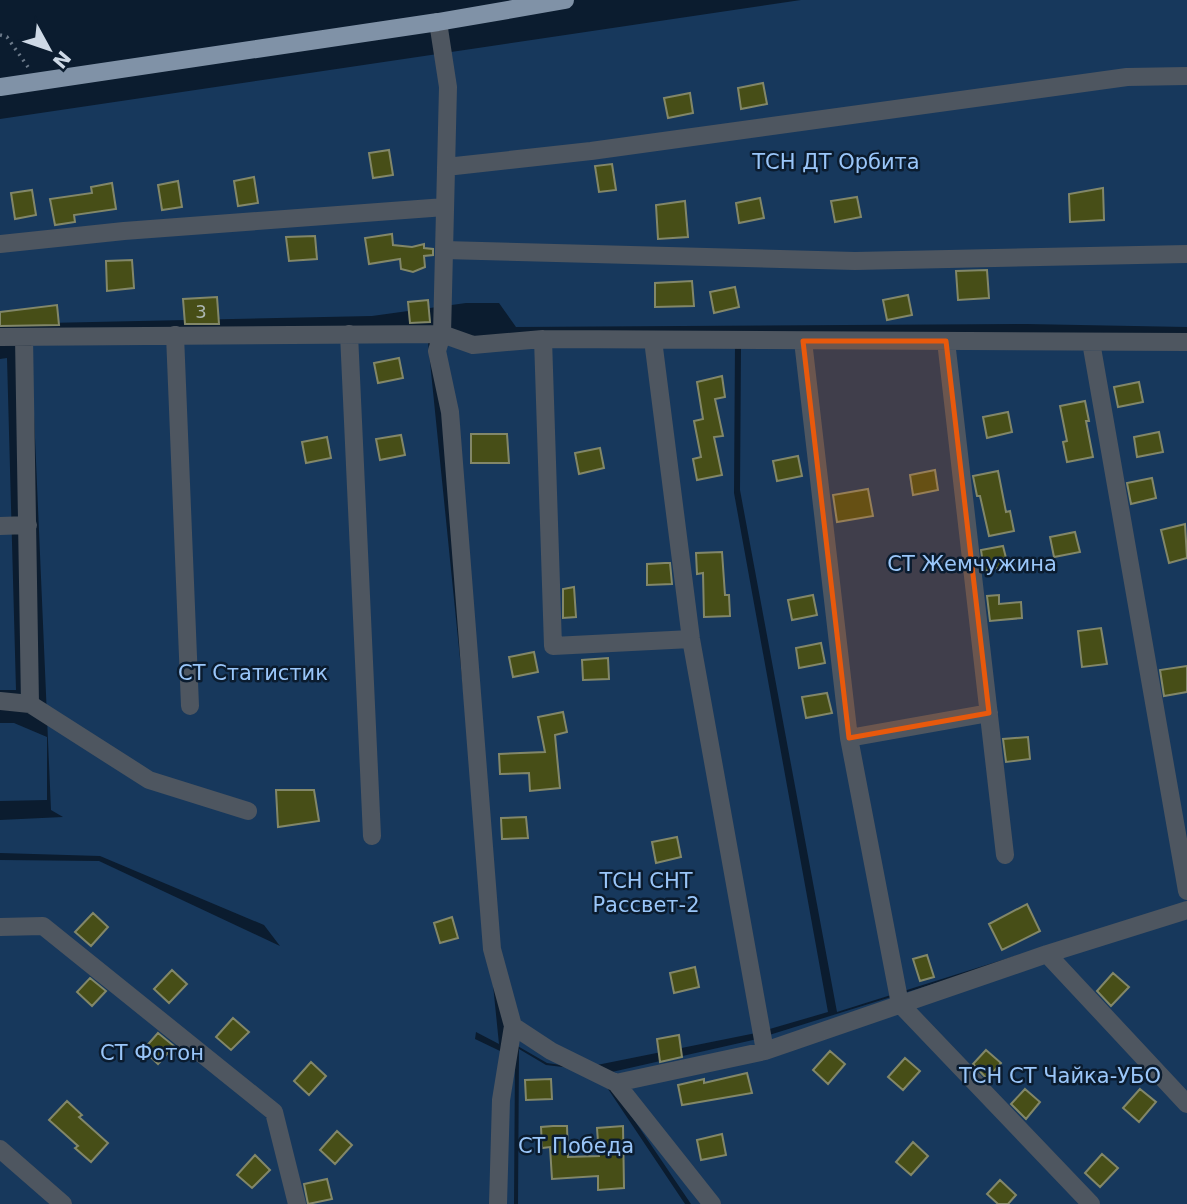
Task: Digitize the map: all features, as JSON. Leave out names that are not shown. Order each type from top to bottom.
[{"type":"main road","points":[[0,87],[438,22],[565,0]]},
{"type":"street","points":[[438,22],[449,86],[442,334],[438,351],[450,412],[492,949],[513,1026],[501,1100],[498,1204]]},
{"type":"street","points":[[446,167],[591,151],[1127,77],[1187,76]]},
{"type":"street","points":[[0,244],[124,231],[445,207]]},
{"type":"street","points":[[444,250],[855,261],[1187,254]]},
{"type":"street","points":[[349,334],[372,836]]},
{"type":"street","points":[[0,338],[442,334],[473,345],[543,340],[1187,342]]},
{"type":"street","points":[[175,335],[190,706]]},
{"type":"street","points":[[24,337],[30,704]]},
{"type":"street","points":[[543,340],[553,646],[691,639]]},
{"type":"street","points":[[653,340],[691,639],[765,1051]]},
{"type":"street","points":[[803,341],[849,737],[900,1004],[1091,1204]]},
{"type":"street","points":[[946,341],[1005,855]]},
{"type":"street","points":[[1091,342],[1187,891]]},
{"type":"street","points":[[0,526],[28,524]]},
{"type":"street","points":[[0,701],[30,704],[149,780],[248,811]]},
{"type":"street","points":[[849,737],[989,713]]},
{"type":"street","points":[[616,1083],[765,1051],[1047,954],[1187,910]]},
{"type":"street","points":[[0,927],[43,926],[274,1112],[297,1204]]},
{"type":"street","points":[[1047,954],[1187,1104]]},
{"type":"street","points":[[513,1026],[551,1051],[616,1083],[712,1204]]},
{"type":"street","points":[[0,1149],[63,1204]]},
{"type":"path","points":[[0,35],[7,37],[38,81]]},
{"type":"highlighted area","points":[[803,341],[946,341],[989,713],[849,738]]},
{"type":"green space","name":"ТСН ДТ Орбита","points":[[801,0],[1187,0],[1187,327],[1026,324],[516,327],[499,303],[466,303],[372,316],[0,324],[0,119]]},
{"type":"green space","name":"ТСН СНТ Рассвет-2","points":[[441,338],[735,345],[734,493],[828,1012],[756,1033],[582,1068],[547,1063],[509,1041]]},
{"type":"green space","name":"СТ Статистик","points":[[428,342],[499,1044],[476,1032],[475,1039],[515,1058],[514,1204],[0,1204],[0,860],[99,861],[280,946],[264,925],[100,856],[0,853],[0,820],[63,817],[51,810],[31,345]]},
{"type":"green space","name":"СТ Жемчужина","points":[[741,348],[1187,350],[1187,902],[837,1012],[740,490]]},
{"type":"green space","points":[[7,358],[16,690],[0,690],[0,359]]},
{"type":"green space","points":[[0,723],[14,723],[47,737],[47,800],[0,801]]},
{"type":"green space","name":"ТСН СТ Чайка-УБО","points":[[1187,905],[1187,1204],[691,1204],[603,1074],[753,1040]]},
{"type":"green space","name":"СТ Победа","points":[[519,1049],[546,1065],[596,1071],[685,1204],[518,1204]]},
{"type":"building","points":[[763,83],[767,104],[741,109],[738,88]]},
{"type":"building","points":[[690,93],[693,113],[668,118],[664,98]]},
{"type":"building","points":[[389,150],[393,175],[373,178],[369,153]]},
{"type":"building","points":[[612,164],[616,190],[599,192],[595,166]]},
{"type":"building","points":[[254,177],[258,203],[238,206],[234,181]]},
{"type":"building","points":[[178,181],[182,207],[162,210],[158,185]]},
{"type":"building","points":[[112,183],[116,209],[74,215],[75,222],[55,225],[50,199],[92,193],[91,187]]},
{"type":"building","points":[[1103,188],[1104,220],[1070,222],[1069,194]]},
{"type":"building","points":[[32,190],[36,215],[15,219],[11,193]]},
{"type":"building","points":[[857,197],[861,217],[835,222],[831,201]]},
{"type":"building","points":[[760,198],[764,218],[739,223],[736,203]]},
{"type":"building","points":[[685,201],[688,237],[658,239],[656,205]]},
{"type":"building","points":[[392,234],[393,245],[412,247],[424,244],[424,248],[433,249],[433,255],[424,256],[425,267],[413,272],[401,269],[400,259],[369,264],[365,238]]},
{"type":"building","points":[[315,236],[317,259],[289,261],[286,237]]},
{"type":"building","points":[[132,260],[134,288],[107,291],[106,261]]},
{"type":"building","points":[[987,270],[989,298],[958,300],[956,271]]},
{"type":"building","points":[[692,281],[694,306],[655,307],[655,283]]},
{"type":"building","points":[[735,287],[739,307],[714,313],[710,292]]},
{"type":"building","points":[[908,295],[912,315],[887,320],[883,300]]},
{"type":"building","points":[[217,297],[219,324],[185,324],[183,299]]},
{"type":"building","points":[[428,300],[430,322],[410,323],[408,302]]},
{"type":"building","points":[[57,305],[59,325],[0,326],[0,312]]},
{"type":"building","points":[[399,358],[403,378],[378,383],[374,363]]},
{"type":"building","points":[[722,376],[725,397],[715,399],[723,436],[714,437],[722,475],[697,480],[693,459],[701,457],[694,421],[703,419],[697,382]]},
{"type":"building","points":[[1139,382],[1143,402],[1118,407],[1114,387]]},
{"type":"building","points":[[1085,401],[1093,457],[1067,462],[1063,442],[1067,441],[1060,406]]},
{"type":"building","points":[[1008,412],[1012,432],[987,438],[983,417]]},
{"type":"building","points":[[1159,432],[1163,452],[1137,457],[1134,437]]},
{"type":"building","points":[[471,434],[507,434],[509,463],[471,463]]},
{"type":"building","points":[[401,435],[405,455],[380,460],[376,439]]},
{"type":"building","points":[[327,437],[331,458],[306,463],[302,442]]},
{"type":"building","points":[[600,448],[604,468],[579,474],[575,453]]},
{"type":"building","points":[[798,456],[802,476],[777,481],[773,461]]},
{"type":"building","points":[[935,470],[938,490],[913,495],[910,475]]},
{"type":"building","points":[[998,471],[1006,512],[1010,511],[1014,531],[989,536],[973,476]]},
{"type":"building","points":[[1152,478],[1156,498],[1131,504],[1127,483]]},
{"type":"building","points":[[868,489],[873,516],[837,522],[833,495]]},
{"type":"building","points":[[1185,524],[1187,558],[1169,563],[1161,530]]},
{"type":"building","points":[[1075,532],[1080,552],[1054,557],[1050,537]]},
{"type":"building","points":[[1003,546],[1008,566],[984,571],[981,550]]},
{"type":"building","points":[[722,552],[725,595],[729,595],[730,616],[704,617],[703,573],[697,574],[696,553]]},
{"type":"building","points":[[670,563],[672,584],[647,585],[647,564]]},
{"type":"building","points":[[574,587],[576,617],[563,618],[563,589]]},
{"type":"building","points":[[813,595],[817,615],[792,620],[788,600]]},
{"type":"building","points":[[999,595],[999,604],[1021,602],[1022,618],[990,621],[987,596]]},
{"type":"building","points":[[1101,628],[1107,664],[1082,667],[1078,631]]},
{"type":"building","points":[[821,643],[825,663],[799,668],[796,648]]},
{"type":"building","points":[[534,652],[538,672],[513,677],[509,657]]},
{"type":"building","points":[[608,658],[609,679],[583,680],[582,660]]},
{"type":"building","points":[[1187,666],[1187,692],[1164,696],[1160,670]]},
{"type":"building","points":[[827,693],[832,713],[806,718],[802,697]]},
{"type":"building","points":[[563,712],[567,732],[555,735],[560,788],[530,791],[529,773],[500,774],[499,754],[545,752],[538,717]]},
{"type":"building","points":[[1028,737],[1030,759],[1006,762],[1003,739]]},
{"type":"building","points":[[276,790],[314,790],[319,821],[278,827]]},
{"type":"building","points":[[526,817],[528,838],[502,839],[501,818]]},
{"type":"building","points":[[677,837],[681,857],[656,863],[652,842]]},
{"type":"building","points":[[1027,904],[1040,931],[1002,950],[989,924]]},
{"type":"building","points":[[93,913],[108,927],[91,946],[75,932]]},
{"type":"building","points":[[452,917],[458,938],[440,943],[434,923]]},
{"type":"building","points":[[927,955],[934,977],[920,981],[913,959]]},
{"type":"building","points":[[695,967],[699,987],[674,993],[670,973]]},
{"type":"building","points":[[172,970],[187,984],[169,1003],[154,989]]},
{"type":"building","points":[[1113,973],[1129,987],[1111,1006],[1097,991]]},
{"type":"building","points":[[90,978],[106,991],[92,1006],[77,992]]},
{"type":"building","points":[[233,1018],[249,1032],[231,1050],[216,1037]]},
{"type":"building","points":[[158,1033],[174,1046],[158,1064],[143,1050]]},
{"type":"building","points":[[679,1035],[682,1057],[660,1062],[657,1039]]},
{"type":"building","points":[[986,1050],[1001,1063],[987,1079],[973,1064]]},
{"type":"building","points":[[830,1051],[845,1064],[828,1084],[813,1070]]},
{"type":"building","points":[[905,1058],[920,1071],[903,1090],[888,1077]]},
{"type":"building","points":[[311,1062],[326,1076],[309,1095],[294,1081]]},
{"type":"building","points":[[747,1073],[752,1093],[682,1105],[678,1085],[704,1079],[704,1083]]},
{"type":"building","points":[[551,1079],[552,1099],[526,1100],[525,1080]]},
{"type":"building","points":[[1025,1089],[1040,1102],[1026,1119],[1011,1104]]},
{"type":"building","points":[[1140,1089],[1156,1102],[1139,1122],[1123,1108]]},
{"type":"building","points":[[67,1101],[82,1115],[79,1117],[108,1143],[91,1162],[75,1148],[78,1146],[49,1120]]},
{"type":"building","points":[[567,1126],[568,1157],[599,1156],[597,1128],[623,1126],[624,1188],[598,1190],[598,1176],[552,1179],[550,1147],[542,1148],[541,1127]]},
{"type":"building","points":[[337,1131],[352,1145],[335,1164],[320,1150]]},
{"type":"building","points":[[722,1134],[726,1155],[701,1160],[697,1140]]},
{"type":"building","points":[[913,1142],[928,1156],[911,1175],[896,1162]]},
{"type":"building","points":[[1102,1154],[1118,1168],[1100,1187],[1085,1173]]},
{"type":"building","points":[[255,1155],[270,1170],[252,1188],[237,1175]]},
{"type":"building","points":[[327,1179],[332,1199],[308,1204],[304,1184]]},
{"type":"building","points":[[1000,1180],[1016,1195],[1008,1204],[998,1204],[987,1194]]},
{"type":"park label","name":"СТ Фотон","points":[[152,1053]]}]
